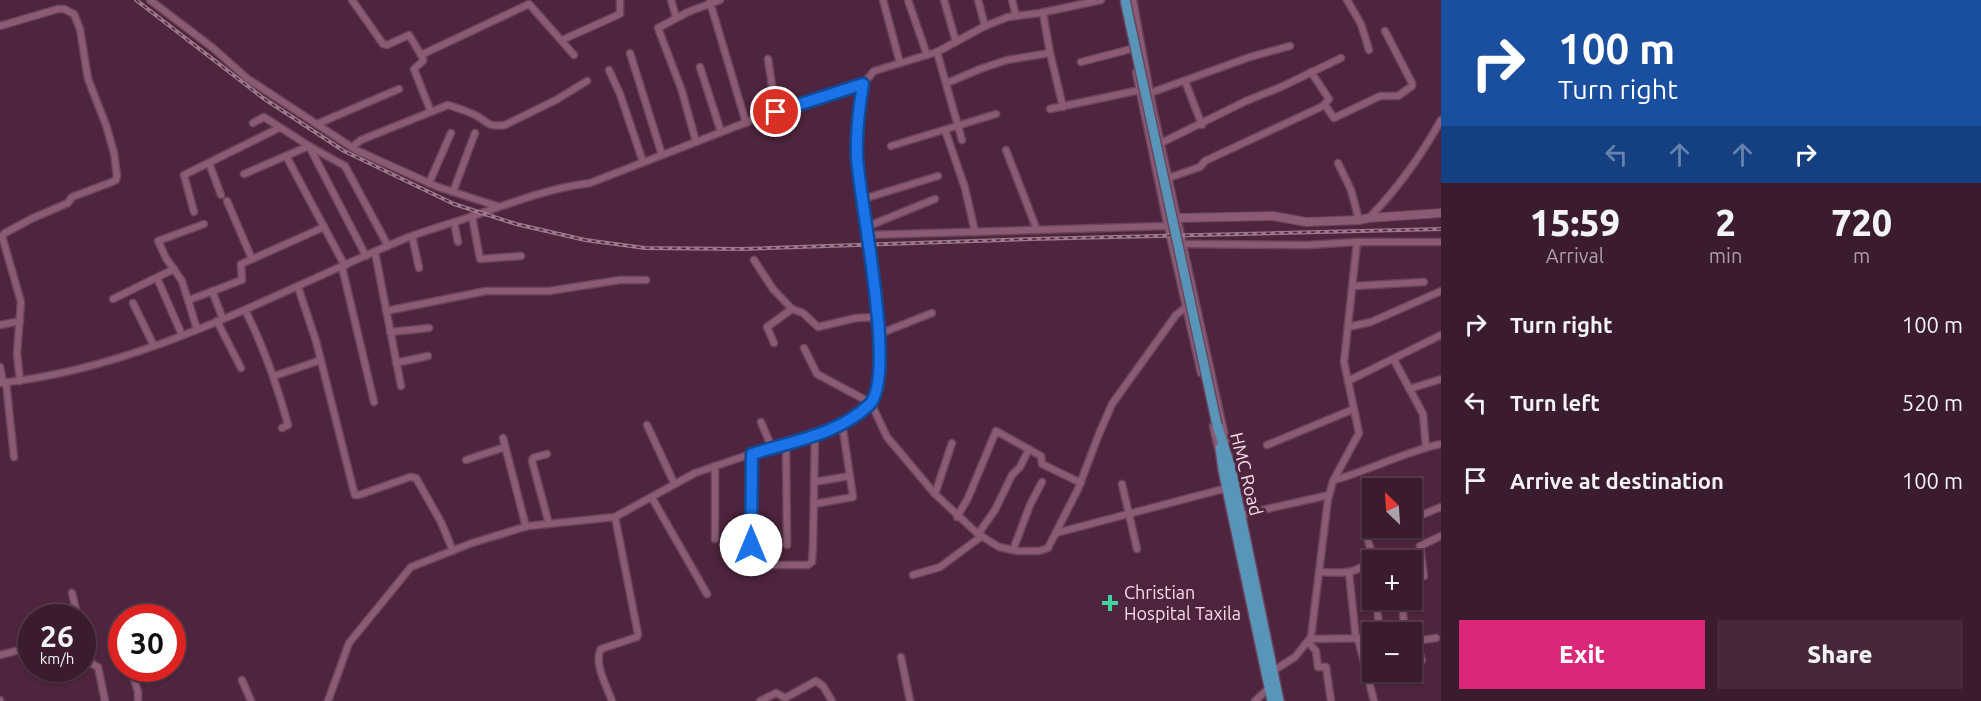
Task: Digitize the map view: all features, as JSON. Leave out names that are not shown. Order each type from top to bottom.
[{"type":"main road","name":"HMC Road","points":[[1124,0],[1217,425],[1240,515],[1273,680],[1272,701]]},
{"type":"main road","name":"HMC Road","points":[[1227,469],[1227,489],[1279,701]]},
{"type":"street","points":[[150,0],[213,48],[248,79],[352,147],[429,183],[498,206]]},
{"type":"street","points":[[352,0],[383,45],[409,35],[423,61],[414,69],[431,112]]},
{"type":"street","points":[[562,40],[620,14],[620,0]]},
{"type":"street","points":[[670,0],[676,17]]},
{"type":"street","points":[[696,142],[682,92],[658,28],[676,17],[720,0]]},
{"type":"street","points":[[883,0],[900,63]]},
{"type":"street","points":[[908,0],[927,55]]},
{"type":"street","points":[[944,0],[956,42]]},
{"type":"street","points":[[978,0],[986,26]]},
{"type":"street","points":[[1012,0],[1016,16]]},
{"type":"street","points":[[1065,0],[1067,8]]},
{"type":"street","points":[[328,701],[349,643],[411,567],[526,527],[615,517],[652,498],[674,483],[715,466],[815,434],[842,423],[871,403],[879,369],[879,334],[857,157],[859,105],[863,84],[874,71],[937,52],[1008,17],[1043,13],[1101,0]]},
{"type":"street","points":[[1124,0],[1131,49],[1167,226],[1227,469]]},
{"type":"street","points":[[1133,0],[1150,93],[1184,244],[1227,469]]},
{"type":"street","points":[[1347,0],[1361,24],[1369,50]]},
{"type":"street","points":[[710,2],[746,123]]},
{"type":"street","points":[[421,55],[529,4],[574,55]]},
{"type":"street","points":[[0,26],[58,9],[74,14],[80,29],[88,79],[106,125],[114,153],[117,176],[116,180],[72,197],[68,203],[33,218],[2,236],[21,302],[17,353],[20,381]]},
{"type":"street","points":[[1043,13],[1063,107]]},
{"type":"street","points":[[1325,105],[1335,118],[1380,96],[1398,96],[1412,86],[1385,31]]},
{"type":"street","points":[[1150,93],[1250,57],[1290,46]]},
{"type":"street","points":[[1081,62],[1131,49]]},
{"type":"street","points":[[937,52],[962,140]]},
{"type":"street","points":[[630,53],[662,155]]},
{"type":"street","points":[[947,83],[1006,60],[1050,53]]},
{"type":"street","points":[[1161,143],[1341,58]]},
{"type":"street","points":[[768,59],[776,112]]},
{"type":"street","points":[[700,67],[721,132]]},
{"type":"street","points":[[609,70],[620,94],[643,162]]},
{"type":"street","points":[[1168,178],[1200,167],[1205,161],[1325,105],[1329,99],[1311,72]]},
{"type":"street","points":[[352,147],[361,140],[448,105],[479,116],[486,124],[504,125],[556,100],[587,81]]},
{"type":"street","points":[[1185,81],[1202,125]]},
{"type":"street","points":[[3,383],[104,364],[245,310],[412,236],[498,206],[573,185],[590,183],[776,112],[863,84]]},
{"type":"street","points":[[317,124],[399,89]]},
{"type":"street","points":[[1050,109],[1140,90]]},
{"type":"street","points":[[891,146],[996,114]]},
{"type":"street","points":[[253,123],[264,117],[345,166],[388,246]]},
{"type":"street","points":[[1369,218],[1389,198],[1418,160],[1441,120]]},
{"type":"street","points":[[194,212],[183,176],[279,128]]},
{"type":"street","points":[[945,130],[965,188],[975,232]]},
{"type":"street","points":[[429,183],[451,133]]},
{"type":"street","points":[[453,192],[475,133]]},
{"type":"street","points":[[244,174],[309,146]]},
{"type":"street","points":[[309,146],[366,256]]},
{"type":"street","points":[[1006,150],[1037,230]]},
{"type":"street","points":[[286,156],[343,267],[374,402]]},
{"type":"street","points":[[1338,162],[1351,190],[1359,220]]},
{"type":"street","points":[[209,163],[221,195]]},
{"type":"street","points":[[863,199],[938,176]]},
{"type":"street","points":[[866,227],[935,199]]},
{"type":"street","points":[[227,201],[252,259]]},
{"type":"street","points":[[1166,218],[1273,216],[1306,222],[1441,213]]},
{"type":"street","points":[[472,216],[480,259],[521,256]]},
{"type":"street","points":[[454,222],[458,242]]},
{"type":"street","points":[[197,329],[182,281],[158,242],[204,224]]},
{"type":"street","points":[[867,235],[1167,226]]},
{"type":"street","points":[[189,300],[242,279],[239,266],[324,227]]},
{"type":"street","points":[[412,236],[418,268]]},
{"type":"street","points":[[1184,244],[1308,245],[1357,242],[1441,242]]},
{"type":"street","points":[[1255,701],[1309,641],[1329,495],[1333,481],[1359,433],[1344,362],[1357,242]]},
{"type":"street","points":[[375,252],[401,386]]},
{"type":"street","points":[[754,260],[772,290],[792,309],[807,317],[818,327],[849,319],[878,317]]},
{"type":"street","points":[[113,298],[174,269]]},
{"type":"street","points":[[157,278],[182,335]]},
{"type":"street","points":[[386,311],[486,291],[549,291],[620,280],[646,280]]},
{"type":"street","points":[[1354,286],[1424,282]]},
{"type":"street","points":[[298,287],[321,360],[355,495],[410,477],[416,478],[441,522],[453,551]]},
{"type":"street","points":[[212,291],[220,320],[241,368]]},
{"type":"street","points":[[1347,327],[1371,322],[1441,291]]},
{"type":"street","points":[[133,303],[154,346]]},
{"type":"street","points":[[804,348],[817,374],[871,403],[887,437],[934,494],[957,517],[999,547],[1039,551],[1048,548],[1081,483],[1112,404],[1176,315],[1186,307]]},
{"type":"street","points":[[774,343],[767,327],[792,309]]},
{"type":"street","points":[[245,310],[263,345],[274,376],[288,425],[282,428]]},
{"type":"street","points":[[879,334],[932,313]]},
{"type":"street","points":[[0,325],[20,321]]},
{"type":"street","points":[[390,332],[429,328]]},
{"type":"street","points":[[1348,381],[1441,335]]},
{"type":"street","points":[[396,363],[428,356]]},
{"type":"street","points":[[274,376],[321,360]]},
{"type":"street","points":[[1394,360],[1423,414],[1426,448]]},
{"type":"street","points":[[0,367],[14,457]]},
{"type":"street","points":[[1408,389],[1441,379]]},
{"type":"street","points":[[1267,445],[1354,409]]},
{"type":"street","points":[[761,422],[772,448]]},
{"type":"street","points":[[814,504],[852,499],[842,423]]},
{"type":"street","points":[[647,425],[674,483]]},
{"type":"street","points":[[957,517],[968,498],[996,431],[1041,456],[1042,464],[1081,483]]},
{"type":"street","points":[[752,454],[752,565],[808,565],[812,562],[815,434]]},
{"type":"street","points":[[503,438],[526,527]]},
{"type":"street","points":[[934,494],[952,443]]},
{"type":"street","points":[[786,444],[787,545]]},
{"type":"street","points":[[1333,481],[1362,473],[1408,452],[1441,444]]},
{"type":"street","points":[[466,460],[505,447]]},
{"type":"street","points":[[913,575],[940,567],[980,535],[1012,475],[1020,467],[1029,449]]},
{"type":"street","points":[[547,454],[533,458],[532,461],[549,524]]},
{"type":"street","points":[[715,466],[715,539]]},
{"type":"street","points":[[814,482],[850,476]]},
{"type":"street","points":[[1013,550],[1030,505],[1042,482]]},
{"type":"street","points":[[1122,484],[1137,549]]},
{"type":"street","points":[[1056,533],[1227,489]]},
{"type":"street","points":[[1240,515],[1329,495]]},
{"type":"street","points":[[652,498],[707,594]]},
{"type":"street","points":[[1422,515],[1441,507]]},
{"type":"street","points":[[612,701],[598,660],[599,652],[601,649],[638,637],[615,517]]},
{"type":"street","points":[[1421,550],[1420,546],[1441,536]]},
{"type":"street","points":[[1320,572],[1349,573],[1369,561],[1372,548],[1367,538]]},
{"type":"street","points":[[1422,561],[1424,576],[1422,576]]},
{"type":"street","points":[[1349,573],[1357,639],[1374,701]]},
{"type":"street","points":[[72,593],[75,604]]},
{"type":"street","points":[[1422,640],[1436,638]]},
{"type":"street","points":[[1309,641],[1362,639]]},
{"type":"street","points":[[1309,641],[1316,651],[1318,667],[1326,667],[1331,701]]},
{"type":"street","points":[[0,655],[18,650]]},
{"type":"street","points":[[901,657],[910,701]]},
{"type":"street","points":[[96,666],[105,701]]},
{"type":"street","points":[[242,680],[251,701]]},
{"type":"street","points":[[760,701],[776,693],[785,698],[816,681],[823,686],[832,701]]},
{"type":"street","points":[[135,682],[138,701]]},
{"type":"railway","points":[[136,0],[263,98],[344,151],[454,204],[516,224],[585,240],[645,248],[742,249],[1441,229]]},
{"type":"place","name":"Christian Hospital Taxila","points":[[1110,603]]},
{"type":"route","points":[[751,545],[752,454],[815,434],[851,419],[871,403],[879,369],[878,317],[857,157],[859,105],[863,84],[776,112]]}]
